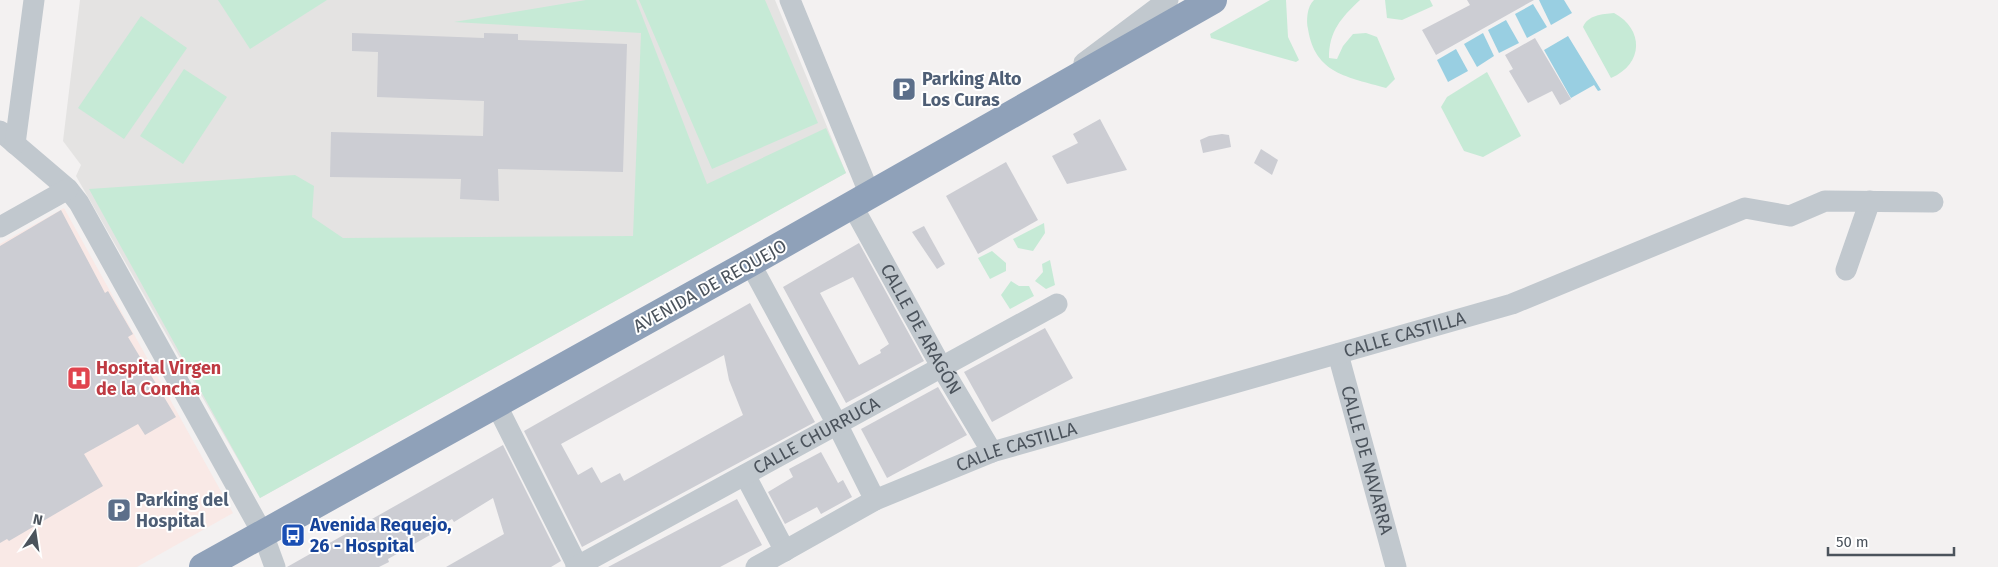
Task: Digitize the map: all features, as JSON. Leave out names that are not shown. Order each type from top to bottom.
[{"type":"highway","name":"AVENIDA DE REQUEJO","points":[[203,567],[750,264],[1214,0]]},
{"type":"street","points":[[34,0],[8,138],[68,189],[79,203],[263,534],[275,567]]},
{"type":"street","name":"CALLE DE ARAGÓN","points":[[790,0],[861,200],[942,368],[992,452]]},
{"type":"street","points":[[1041,97],[1117,36],[1168,0]]},
{"type":"street","points":[[0,227],[68,189]]},
{"type":"street","name":"CALLE CASTILLA","points":[[756,567],[874,500],[992,452],[1512,304],[1745,208],[1790,216],[1825,201],[1933,202]]},
{"type":"street","points":[[1846,270],[1870,201]]},
{"type":"street","points":[[750,264],[838,426],[874,500]]},
{"type":"street","name":"CALLE CHURRUCA","points":[[577,567],[838,426],[1057,304]]},
{"type":"street","name":"CALLE DE NAVARRA","points":[[1338,354],[1396,567]]},
{"type":"street","points":[[496,404],[577,567]]},
{"type":"street","points":[[745,476],[785,551]]},
{"type":"shaded area","points":[[80,0],[775,0],[846,173],[260,498],[76,176],[81,165],[63,141]]},
{"type":"shaded area","name":"Hospital Virgen de la Concha","points":[[64,208],[233,513],[137,567],[0,567],[0,244]]},
{"type":"green space","points":[[218,0],[327,0],[250,49]]},
{"type":"green space","points":[[586,0],[636,0],[707,184],[826,128],[846,173],[260,498],[89,189],[295,175],[314,186],[312,217],[343,238],[633,236],[641,33],[454,22]]},
{"type":"green space","points":[[639,0],[765,0],[818,123],[712,169]]},
{"type":"green space","points":[[1270,0],[1286,0],[1288,37],[1299,60],[1296,62],[1211,38],[1210,34]]},
{"type":"green space","points":[[1314,0],[1360,0],[1337,26],[1331,40],[1329,58],[1337,59],[1343,46],[1353,34],[1366,33],[1377,37],[1395,79],[1386,88],[1335,71],[1318,56],[1312,44],[1307,22],[1308,10]]},
{"type":"green space","points":[[1385,0],[1430,0],[1433,6],[1402,20],[1387,18]]},
{"type":"green space","points":[[1614,13],[1631,28],[1636,46],[1630,64],[1622,72],[1611,78],[1583,27],[1592,18]]},
{"type":"green space","points":[[141,16],[187,48],[124,139],[78,108]]},
{"type":"green space","points":[[184,69],[227,97],[183,164],[140,136]]},
{"type":"green space","points":[[1487,72],[1521,136],[1483,157],[1464,151],[1441,107],[1447,97]]},
{"type":"green space","points":[[1044,223],[1045,233],[1033,251],[1018,248],[1013,239]]},
{"type":"green space","points":[[992,251],[1006,263],[1006,271],[990,279],[978,258]]},
{"type":"green space","points":[[1050,260],[1055,285],[1046,289],[1035,281],[1043,272],[1042,264]]},
{"type":"green space","points":[[1011,281],[1019,286],[1029,286],[1034,296],[1010,309],[1001,295]]},
{"type":"water","points":[[1539,0],[1564,0],[1572,13],[1551,25]]},
{"type":"water","points":[[1533,4],[1547,27],[1527,38],[1515,14]]},
{"type":"water","points":[[1506,20],[1519,43],[1499,53],[1488,30]]},
{"type":"water","points":[[1483,33],[1494,56],[1477,67],[1464,44]]},
{"type":"water","points":[[1568,36],[1601,90],[1598,91],[1594,85],[1571,98],[1544,50]]},
{"type":"water","points":[[1456,49],[1468,71],[1448,82],[1437,60]]},
{"type":"building","points":[[1467,0],[1534,0],[1436,55],[1422,30],[1470,5]]},
{"type":"building","points":[[352,33],[484,38],[484,33],[518,34],[518,40],[627,44],[623,172],[498,169],[499,201],[460,199],[461,179],[330,177],[331,132],[483,136],[484,101],[377,97],[378,52],[352,51]]},
{"type":"building","points":[[1535,38],[1571,99],[1560,105],[1552,91],[1528,103],[1509,71],[1513,69],[1505,55]]},
{"type":"building","points":[[1100,119],[1127,170],[1067,184],[1052,156],[1078,143],[1073,134]]},
{"type":"building","points":[[1222,134],[1229,135],[1231,147],[1203,153],[1200,140]]},
{"type":"building","points":[[1261,149],[1278,160],[1272,175],[1254,163]]},
{"type":"building","points":[[1006,162],[1038,220],[978,254],[946,196]]},
{"type":"building","name":"Hospital Virgen de la Concha","points":[[61,210],[105,293],[108,291],[133,334],[128,337],[176,417],[145,435],[138,424],[84,454],[103,486],[9,541],[7,539],[0,543],[0,246]]},
{"type":"building","points":[[924,226],[945,264],[937,269],[912,232]]},
{"type":"building","points":[[859,243],[924,361],[846,403],[783,287]],"holes":[[[853,277],[889,344],[880,350],[881,353],[859,365],[820,293]]]},
{"type":"building","points":[[750,303],[815,422],[582,547],[524,431]],"holes":[[[724,355],[729,380],[743,415],[624,481],[620,473],[601,483],[592,467],[578,475],[561,444]]]},
{"type":"building","points":[[1045,328],[1073,378],[992,422],[964,372]]},
{"type":"building","points":[[938,387],[967,435],[887,478],[861,429]]},
{"type":"building","points":[[503,445],[561,561],[551,567],[446,567],[504,534],[493,498],[454,522],[452,519],[429,533],[430,535],[388,559],[389,562],[379,567],[287,567]]},
{"type":"building","points":[[821,452],[838,483],[843,480],[852,497],[821,514],[817,507],[785,524],[768,492],[793,477],[789,469]]},
{"type":"building","points":[[737,499],[762,545],[720,567],[608,567]]},
{"type":"place","name":"Parking Alto Los Curas","points":[[904,89]]},
{"type":"place","name":"Hospital Virgen de la Concha","points":[[79,378]]},
{"type":"place","name":"Parking del Hospital","points":[[119,510]]},
{"type":"place","name":"Avenida Requejo, 26 - Hospital","points":[[293,535]]}]
